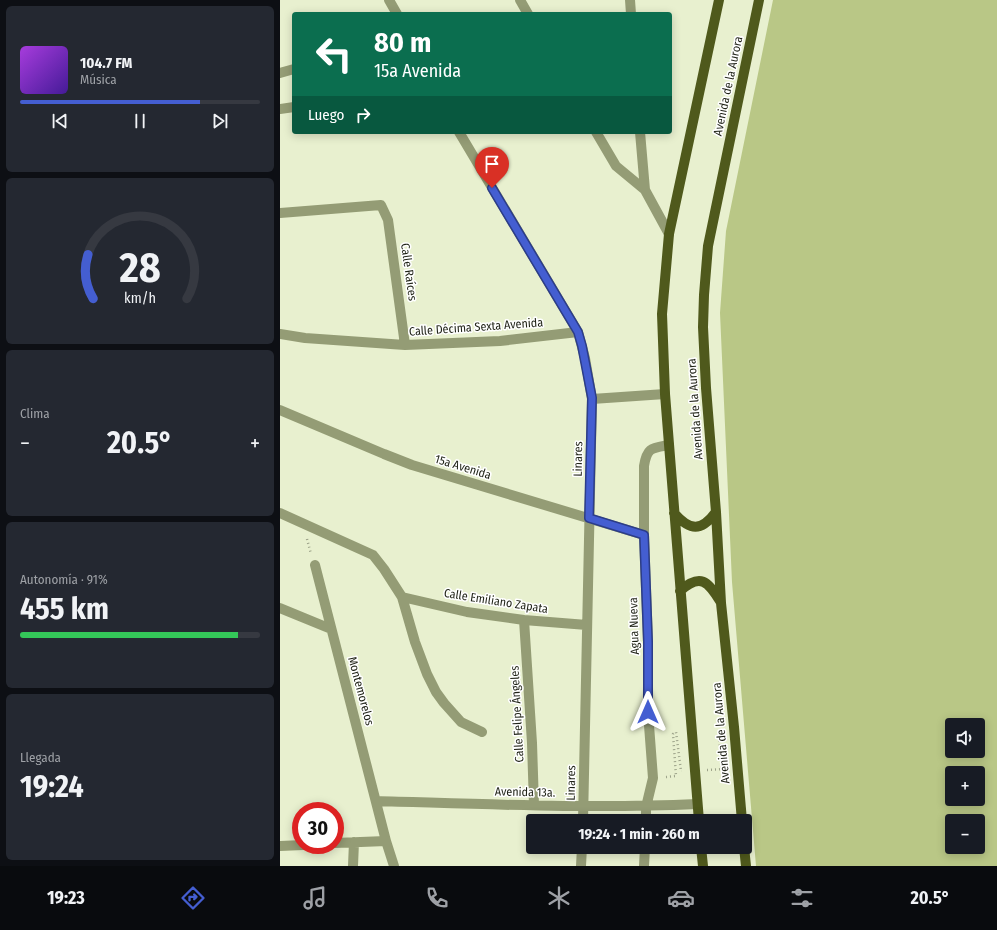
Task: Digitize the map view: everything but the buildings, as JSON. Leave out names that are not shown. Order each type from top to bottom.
[{"type":"main road","points":[[698,814],[665,394],[662,314],[669,234],[719,0]]},
{"type":"main road","name":"Avenida de la Aurora","points":[[741,814],[721,603],[703,327],[708,246],[759,0]]},
{"type":"main road","points":[[674,513],[685,524],[700,526],[709,521],[716,512]]},
{"type":"main road","points":[[680,591],[690,583],[701,581],[710,586],[721,603]]},
{"type":"main road","points":[[702,854],[703,866]]},
{"type":"main road","points":[[745,854],[746,866]]},
{"type":"street","points":[[389,0],[396,12]]},
{"type":"street","points":[[520,0],[527,12]]},
{"type":"street","points":[[630,0],[631,12]]},
{"type":"street","points":[[280,73],[292,70]]},
{"type":"street","points":[[280,109],[292,107]]},
{"type":"street","name":"Linares","points":[[460,134],[578,332],[592,398],[583,814]]},
{"type":"street","points":[[597,134],[616,166],[645,190],[669,234]]},
{"type":"street","points":[[640,134],[645,190]]},
{"type":"street","name":"Calle Raíces","points":[[280,213],[380,205],[388,220],[405,345]]},
{"type":"street","name":"Calle Décima Sexta Avenida","points":[[280,334],[305,338],[405,345],[500,341],[578,332]]},
{"type":"street","points":[[592,398],[665,394]]},
{"type":"street","name":"15a Avenida","points":[[280,410],[412,465],[644,535]]},
{"type":"street","name":"Agua Nueva","points":[[646,814],[646,806],[653,778],[648,712],[644,466],[646,455],[654,448],[669,445]]},
{"type":"street","points":[[280,513],[373,555],[402,596],[415,642],[427,674],[436,692],[461,722],[482,732]]},
{"type":"street","name":"Montemorelos","points":[[315,565],[394,866]]},
{"type":"street","name":"Calle Emiliano Zapata","points":[[402,596],[467,612],[524,620],[587,625]]},
{"type":"street","points":[[280,608],[331,629]]},
{"type":"street","name":"Calle Felipe Ángeles","points":[[524,620],[532,743],[534,805]]},
{"type":"street","name":"Avenida 13a.","points":[[376,802],[583,806],[697,804]]},
{"type":"street","points":[[344,843],[386,840]]},
{"type":"street","points":[[353,866],[354,842]]},
{"type":"street","points":[[280,846],[292,845]]},
{"type":"street","points":[[581,866],[582,854]]},
{"type":"street","points":[[644,866],[645,854]]},
{"type":"path","points":[[301,522],[315,565]]},
{"type":"path","points":[[653,778],[676,776],[672,734],[676,732],[681,771],[688,771]]},
{"type":"path","points":[[702,770],[723,769],[719,739],[725,739]]},
{"type":"green space","points":[[773,0],[997,0],[997,866],[756,866],[732,582],[720,313],[726,231]]},
{"type":"route","points":[[492,188],[578,332],[585,358],[592,398],[589,518],[644,535],[648,642],[648,712]]}]
